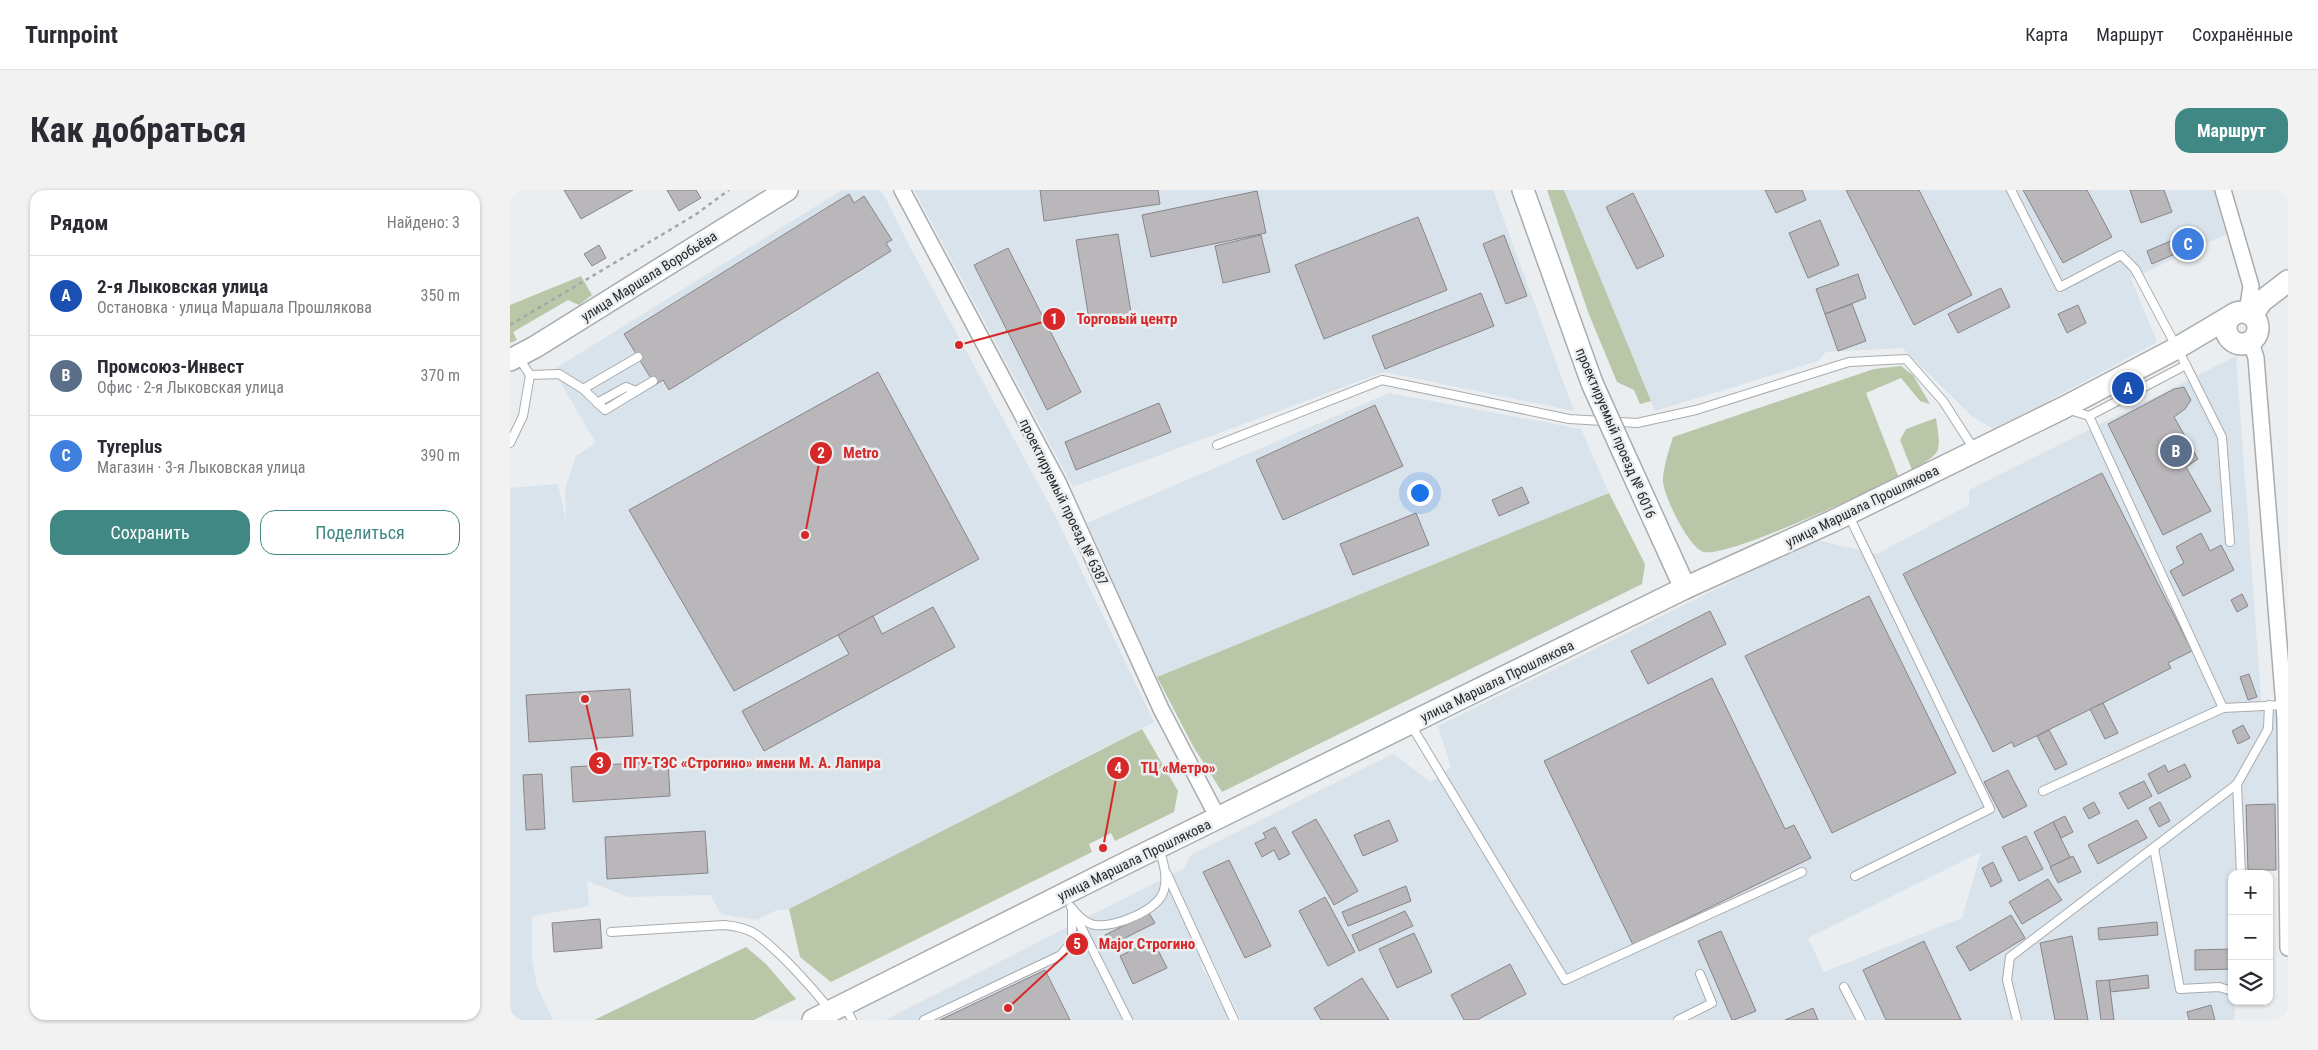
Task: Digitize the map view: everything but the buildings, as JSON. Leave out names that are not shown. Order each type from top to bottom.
[{"type":"main road","name":"улица Маршала Воробьёва","points":[[514,358],[787,190]]},
{"type":"main road","name":"проектируемый проезд № 6016","points":[[1524,190],[1592,383],[1686,588]]},
{"type":"main road","name":"улица Маршала Прошлякова","points":[[2182,353],[2243,315],[2288,280]]},
{"type":"main road","points":[[2243,315],[2258,324],[2259,329],[2255,339],[2242,342],[2226,332],[2226,326],[2243,315]]},
{"type":"main road","name":"улица Маршала Прошлякова","points":[[835,1014],[1069,901],[1158,847],[1686,588],[1848,514],[2063,408],[2182,353],[2220,339],[2242,342]]},
{"type":"street","name":"проектируемый проезд № 6387","points":[[902,190],[1058,482],[1161,709],[1218,818]]},
{"type":"street","points":[[2223,190],[2251,286],[2243,315]]},
{"type":"street","points":[[2242,342],[2256,358],[2288,948]]},
{"type":"lane","points":[[2010,190],[2060,286],[2121,255],[2135,269],[2182,353],[2222,437],[2230,542]]},
{"type":"lane","points":[[2089,416],[2182,353]]},
{"type":"lane","points":[[583,389],[638,357]]},
{"type":"lane","points":[[514,358],[530,375],[559,374],[583,389],[597,403],[626,386],[636,392],[653,381]]},
{"type":"lane","points":[[1217,445],[1382,380],[1569,420],[1637,423],[1696,410],[1849,362],[1906,359],[1942,401],[1976,451]]},
{"type":"lane","points":[[510,443],[522,416],[530,375]]},
{"type":"lane","points":[[2063,408],[2089,416],[2223,708]]},
{"type":"lane","points":[[1848,514],[1990,809],[1855,876]]},
{"type":"lane","points":[[2017,1020],[2007,980],[2010,957],[2237,784],[2268,729],[2276,705],[2223,708],[2043,791]]},
{"type":"lane","points":[[1410,724],[1565,980],[1802,872]]},
{"type":"lane","points":[[2237,784],[2241,870]]},
{"type":"lane","points":[[1158,847],[1166,872],[1234,1020]]},
{"type":"lane","points":[[2154,848],[2180,989],[2219,987],[2228,990]]},
{"type":"lane","points":[[1069,901],[1087,922],[1097,926],[1127,919],[1150,909],[1160,899],[1164,890],[1166,872]]},
{"type":"lane","points":[[924,1020],[1061,954],[1072,941],[1069,901]]},
{"type":"lane","points":[[1069,901],[1128,1020]]},
{"type":"lane","points":[[611,932],[724,924],[739,926],[756,935],[773,950],[835,1014]]},
{"type":"lane","points":[[1678,1020],[1712,1002],[1700,974]]},
{"type":"lane","points":[[1844,987],[1861,1020]]},
{"type":"path","points":[[510,325],[695,215],[729,190]]},
{"type":"shaded area","points":[[842,190],[879,190],[884,195],[912,251],[1054,513],[1154,722],[789,909],[777,910],[756,920],[721,914],[710,895],[628,897],[587,881],[589,906],[532,916],[532,960],[537,986],[553,1020],[510,1020],[510,488],[558,484],[566,521],[565,489],[576,456],[596,443],[553,370]]},
{"type":"shaded area","points":[[914,190],[1493,190],[1574,411],[1384,372],[1073,487]]},
{"type":"shaded area","points":[[1564,190],[2214,190],[2227,234],[2131,279],[2157,342],[1995,430],[1972,416],[1902,348],[1826,352],[1818,361],[1655,411]]},
{"type":"shaded area","points":[[2236,356],[2262,711],[2277,713],[2281,870],[2228,870],[2228,1005],[2236,1005],[2234,1020],[1241,1020],[1211,957],[1200,963],[1229,1020],[885,1020],[1184,868],[1191,855],[1393,754],[1431,782],[1451,767],[1438,726],[1816,540],[1877,554],[1969,505],[1969,490]],"holes":[[[1981,852],[1962,918],[1824,972],[1808,938]]]},
{"type":"shaded area","points":[[1389,393],[1581,429],[1609,493],[1157,677],[1087,523]]},
{"type":"green space","points":[[1547,190],[1564,190],[1651,401],[1640,404],[1634,390],[1617,382],[1588,312]]},
{"type":"green space","points":[[581,276],[592,295],[579,305],[568,300],[513,332],[517,340],[510,343],[510,305]]},
{"type":"green space","points":[[1901,366],[1913,375],[1930,404],[1920,401],[1901,378],[1866,393],[1899,478],[1741,545],[1719,551],[1704,552],[1698,549],[1691,541],[1671,507],[1664,485],[1664,468],[1673,437],[1874,369]]},
{"type":"green space","points":[[1936,418],[1939,438],[1938,450],[1930,459],[1912,470],[1900,440],[1906,429]]},
{"type":"green space","points":[[1609,493],[1645,564],[1642,584],[1222,792],[1193,746],[1157,677]]},
{"type":"green space","points":[[1142,729],[1178,791],[1174,812],[1115,841],[1111,833],[1089,844],[1092,852],[831,982],[800,957],[789,909]]},
{"type":"green space","points":[[746,947],[766,964],[796,999],[754,1020],[594,1020]]},
{"type":"place","name":"Tyreplus","points":[[2188,244]]},
{"type":"place","name":"Торговый центр","points":[[959,345]]},
{"type":"place","name":"2-я Лыковская улица","points":[[2128,388]]},
{"type":"place","name":"Промсоюз-Инвест","points":[[2176,451]]},
{"type":"place","name":"Metro","points":[[805,535]]},
{"type":"place","name":"ПГУ-ТЭС «Строгино» имени М. А. Лапира","points":[[585,699]]},
{"type":"place","name":"ТЦ «Метро»","points":[[1103,848]]},
{"type":"place","name":"Major Строгино","points":[[1008,1008]]}]
